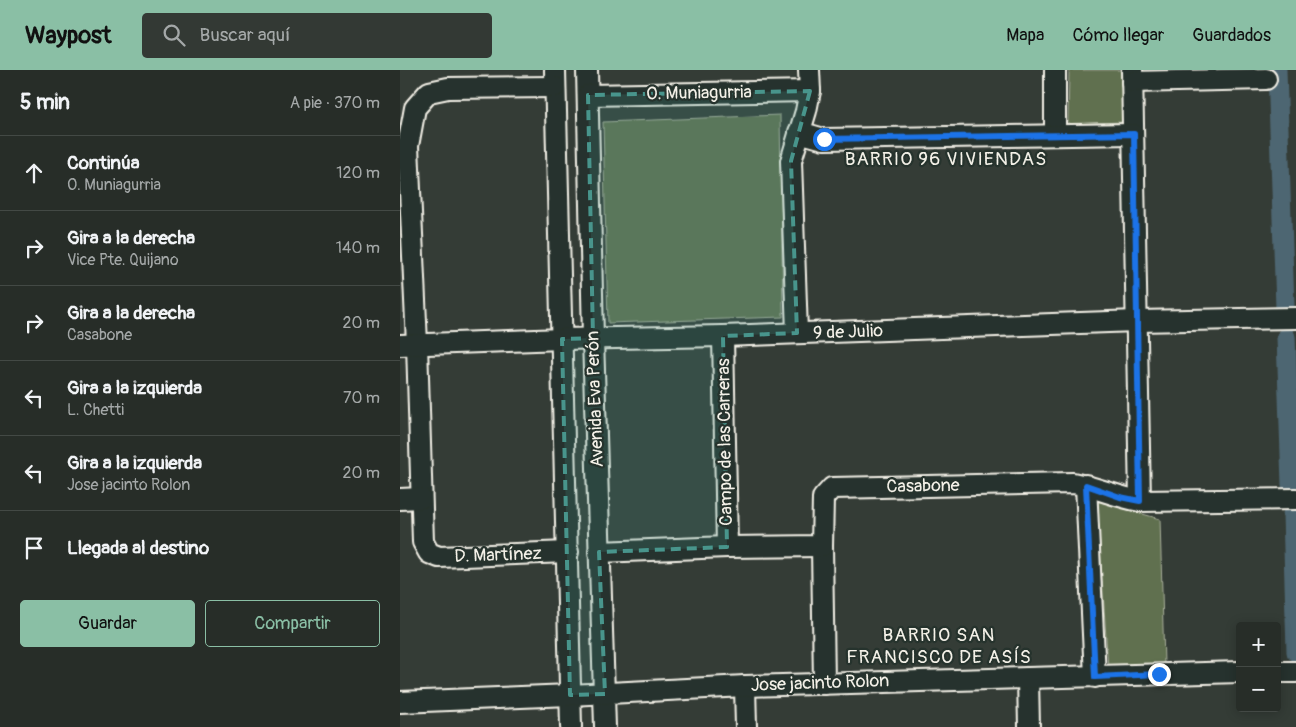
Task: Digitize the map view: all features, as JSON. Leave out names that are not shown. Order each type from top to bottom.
[{"type":"street","name":"Avenida Eva Perón","points":[[587,70],[599,552],[606,727]]},
{"type":"street","points":[[796,333],[791,161],[810,91],[809,70]]},
{"type":"street","points":[[1055,70],[1055,135]]},
{"type":"street","points":[[1140,501],[1132,76],[1266,79]]},
{"type":"street","name":"Avenida Eva Perón","points":[[555,79],[571,727]]},
{"type":"street","points":[[400,499],[421,498],[409,344],[404,147],[415,108],[429,92],[448,88],[555,79]]},
{"type":"street","name":"O. Muniagurria","points":[[588,95],[810,91]]},
{"type":"street","points":[[799,132],[824,139],[1134,134]]},
{"type":"street","name":"9 de Julio","points":[[409,344],[562,338],[724,336],[1137,321],[1296,318]]},
{"type":"street","name":"Campo de las Carreras","points":[[724,336],[727,547]]},
{"type":"street","name":"Casabone","points":[[824,684],[823,498],[832,488],[1073,483],[1140,501],[1296,498]]},
{"type":"street","points":[[1086,485],[1095,677]]},
{"type":"street","name":"D. Martínez","points":[[421,498],[423,542],[429,553],[439,557],[568,552]]},
{"type":"street","points":[[599,552],[727,547],[822,546]]},
{"type":"street","name":"Jose jacinto Rolon","points":[[400,702],[746,686],[1236,672]]},
{"type":"street","points":[[1281,672],[1296,672]]},
{"type":"street","points":[[1028,678],[1029,727]]},
{"type":"street","points":[[746,686],[746,727]]},
{"type":"highlighted area","points":[[810,91],[791,161],[797,333],[723,336],[727,547],[599,552],[605,694],[570,695],[562,339],[593,338],[588,95]]},
{"type":"green space","points":[[1069,70],[1122,70],[1124,122],[1068,124]]},
{"type":"green space","points":[[780,115],[783,317],[608,323],[603,122]]},
{"type":"green space","points":[[1097,501],[1160,519],[1164,664],[1108,668]]},
{"type":"waterway","points":[[1277,70],[1285,308]]},
{"type":"waterway","points":[[1286,337],[1291,485]]},
{"type":"waterway","points":[[1292,514],[1296,652]]},
{"type":"district","name":"BARRIO 96 VIVIENDAS","points":[[946,159]]},
{"type":"district","name":"BARRIO SAN FRANCISCO DE ASÍS","points":[[939,646]]},
{"type":"route","points":[[824,139],[1134,134],[1140,501],[1120,497],[1086,485],[1095,677],[1159,674]]}]
